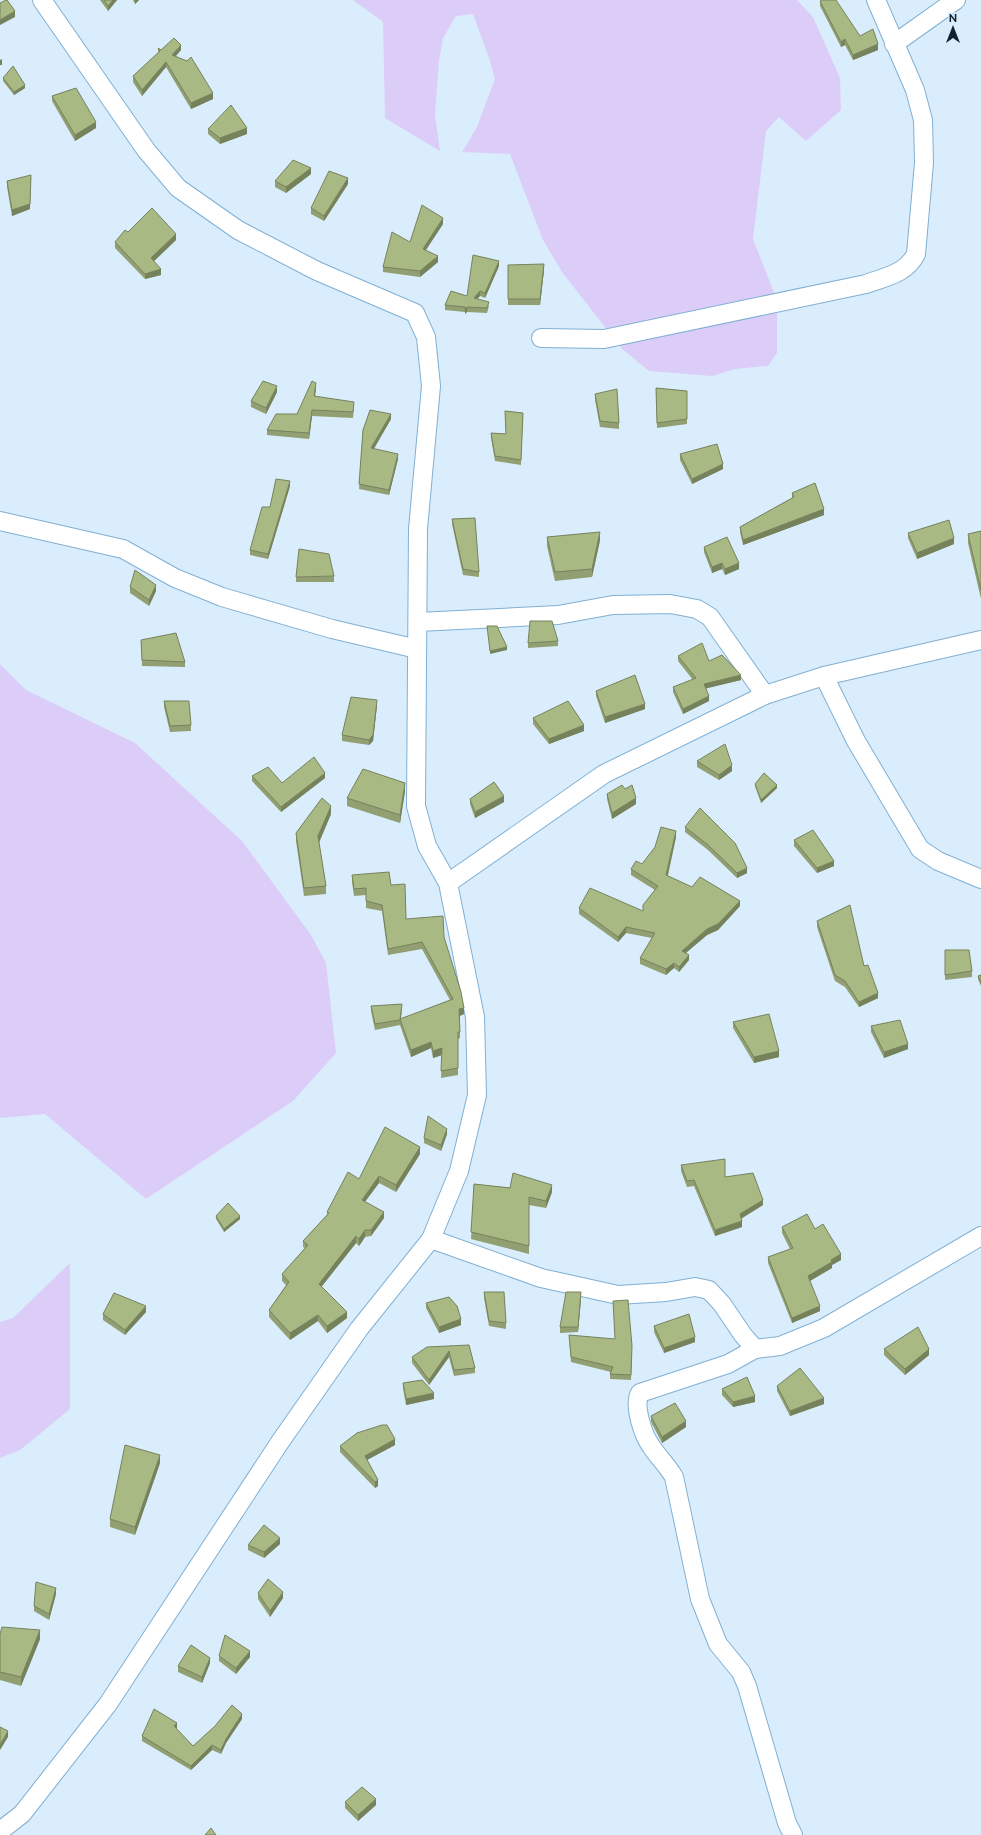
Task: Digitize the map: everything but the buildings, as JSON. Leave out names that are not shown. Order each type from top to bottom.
[{"type":"street","points":[[0,1831],[22,1814],[108,1704],[280,1442],[359,1329],[431,1239],[459,1171],[477,1095],[475,1017],[448,883],[427,846],[416,806],[418,529],[431,386],[426,337],[415,314],[317,271],[238,230],[178,188],[146,150],[42,0]]},
{"type":"street","points":[[542,338],[604,339],[859,286],[901,272],[912,262],[916,254],[924,163],[923,120],[915,90],[876,0]]},
{"type":"street","points":[[894,44],[956,0]]},
{"type":"street","points":[[0,521],[123,549],[175,578],[222,597],[332,629],[417,649]]},
{"type":"street","points":[[418,622],[558,615],[613,605],[670,604],[697,609],[710,617],[765,695]]},
{"type":"street","points":[[448,883],[604,774],[765,695],[824,676],[981,640]]},
{"type":"street","points":[[824,676],[856,741],[920,849],[938,861],[981,879]]},
{"type":"street","points":[[793,1835],[787,1823],[747,1686],[740,1672],[718,1644],[700,1599],[674,1477],[667,1464],[650,1446],[640,1421],[637,1398],[640,1393],[728,1364],[755,1349],[780,1346],[824,1328],[981,1236]]},
{"type":"street","points":[[431,1239],[542,1278],[618,1295],[666,1292],[694,1287],[709,1290],[722,1304],[743,1335],[755,1349]]},
{"type":"shaded area","points":[[353,0],[797,0],[813,17],[840,78],[841,110],[806,141],[779,117],[766,131],[753,239],[777,300],[777,353],[768,366],[735,369],[712,376],[649,371],[622,349],[562,272],[543,240],[510,154],[462,152],[477,127],[495,79],[473,14],[456,16],[443,38],[439,61],[435,115],[440,151],[385,118],[383,22]]},
{"type":"shaded area","points":[[0,664],[26,690],[135,743],[242,841],[311,935],[326,963],[336,1053],[293,1101],[146,1199],[45,1114],[0,1118]]},
{"type":"shaded area","points":[[70,1263],[70,1409],[20,1450],[0,1458],[0,1322],[13,1318]]}]
